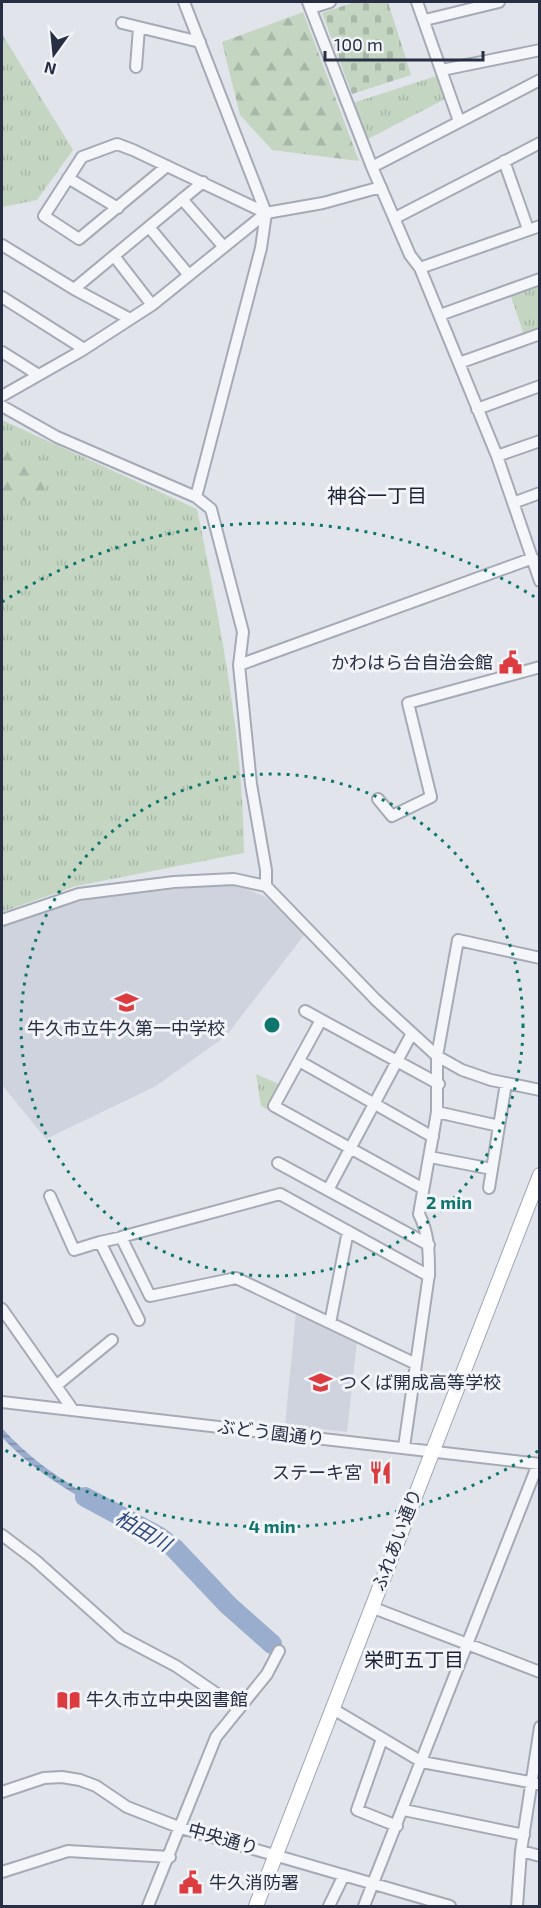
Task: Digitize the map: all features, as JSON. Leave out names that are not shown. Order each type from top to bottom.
[{"type":"main road","name":"ふれあい通り","points":[[256,1906],[431,1450],[540,1175]]},
{"type":"street","points":[[184,2],[266,213],[261,248],[196,497]]},
{"type":"street","points":[[330,2],[309,5],[372,167],[410,255],[420,268],[440,315],[534,551],[540,581]]},
{"type":"street","points":[[417,2],[459,121]]},
{"type":"street","points":[[425,20],[499,2]]},
{"type":"street","points":[[122,23],[200,42]]},
{"type":"street","points":[[136,67],[139,28]]},
{"type":"street","points":[[442,70],[540,50]]},
{"type":"street","points":[[372,167],[540,80]]},
{"type":"street","points":[[394,218],[540,143]]},
{"type":"street","points":[[167,166],[79,239],[44,216],[82,156],[117,144],[167,166],[203,182],[266,213]]},
{"type":"street","points":[[504,161],[528,229]]},
{"type":"street","points":[[68,178],[118,208]]},
{"type":"street","points":[[74,289],[203,182]]},
{"type":"street","points":[[2,396],[84,349],[152,305],[266,213],[323,203],[381,187]]},
{"type":"street","points":[[182,199],[223,246]]},
{"type":"street","points":[[420,268],[540,225]]},
{"type":"street","points":[[149,227],[188,274]]},
{"type":"street","points":[[2,245],[74,289],[130,319]]},
{"type":"street","points":[[114,256],[152,305]]},
{"type":"street","points":[[440,315],[540,279]]},
{"type":"street","points":[[2,297],[84,349]]},
{"type":"street","points":[[459,363],[540,334]]},
{"type":"street","points":[[2,352],[37,374]]},
{"type":"street","points":[[477,409],[540,386]]},
{"type":"street","points":[[2,406],[57,437],[196,497],[211,509],[231,578],[243,632],[239,665],[251,784],[266,870],[266,886]]},
{"type":"street","points":[[496,456],[540,441]]},
{"type":"street","points":[[513,503],[540,493]]},
{"type":"street","points":[[239,665],[534,551]]},
{"type":"street","points":[[378,799],[392,816],[431,797],[408,703],[540,667]]},
{"type":"street","points":[[2,920],[79,894],[174,882],[234,879],[266,886],[411,1035],[437,1056],[462,1070],[540,1090]]},
{"type":"street","points":[[404,1448],[429,1276],[429,1245],[426,1228],[419,1214],[437,1112],[439,1084],[437,1056],[458,940],[540,958]]},
{"type":"street","points":[[305,1011],[439,1084]]},
{"type":"street","points":[[321,1020],[274,1106],[422,1188]]},
{"type":"street","points":[[328,1190],[348,1148],[411,1035]]},
{"type":"street","points":[[299,1061],[433,1137]]},
{"type":"street","points":[[489,1188],[506,1083]]},
{"type":"street","points":[[437,1112],[499,1126]]},
{"type":"street","points":[[430,1157],[492,1169]]},
{"type":"street","points":[[278,1163],[429,1245]]},
{"type":"street","points":[[51,1196],[74,1250],[280,1194],[429,1276]]},
{"type":"street","points":[[330,1323],[348,1231]]},
{"type":"street","points":[[123,1237],[121,1237],[150,1296],[236,1278],[416,1364]]},
{"type":"street","points":[[100,1242],[139,1320]]},
{"type":"street","points":[[2,1309],[73,1410]]},
{"type":"street","points":[[57,1385],[112,1340]]},
{"type":"street","name":"ぶどう園通り","points":[[2,1402],[539,1464]]},
{"type":"street","points":[[364,1906],[375,1884],[539,1464]]},
{"type":"street","points":[[2,1535],[35,1560],[121,1636],[176,1666],[239,1709]]},
{"type":"street","points":[[371,1607],[540,1672]]},
{"type":"street","points":[[148,1906],[170,1857],[216,1737],[267,1674],[279,1652]]},
{"type":"street","points":[[333,1709],[422,1762],[536,1783]]},
{"type":"street","points":[[517,1906],[521,1851],[536,1783],[540,1728]]},
{"type":"street","points":[[382,1739],[357,1810],[397,1826]]},
{"type":"street","name":"中央通り","points":[[2,1792],[44,1778],[62,1777],[80,1780],[96,1786],[127,1807],[181,1828],[450,1906]]},
{"type":"street","points":[[404,1809],[524,1835]]},
{"type":"street","points":[[2,1872],[69,1851],[170,1857]]},
{"type":"street","points":[[521,1851],[540,1856]]},
{"type":"street","points":[[329,1906],[344,1875]]},
{"type":"shaded area","name":"牛久市立牛久第一中学校","points":[[231,883],[266,897],[305,934],[226,1036],[156,1086],[46,1139],[2,1085],[2,923],[93,898]]},
{"type":"shaded area","name":"つくば開成高等学校","points":[[296,1312],[357,1341],[347,1432],[285,1425]]},
{"type":"green space","points":[[355,2],[388,2],[411,75],[352,94],[322,13]]},
{"type":"green space","points":[[303,12],[359,161],[272,150],[240,115],[222,42]]},
{"type":"green space","points":[[2,34],[73,150],[37,200],[2,207]]},
{"type":"green space","points":[[436,76],[445,99],[366,140],[353,103]]},
{"type":"green space","points":[[539,280],[539,333],[525,338],[509,291]]},
{"type":"green space","points":[[2,420],[197,509],[222,637],[235,723],[243,810],[244,853],[76,886],[2,912]]},
{"type":"green space","points":[[2,443],[46,471],[44,497],[2,504]]},
{"type":"green space","points":[[256,1074],[283,1086],[270,1111],[261,1106]]},
{"type":"water","points":[[2,1428],[26,1452],[52,1472],[109,1507],[106,1512],[64,1487],[25,1459],[2,1437]]},
{"type":"waterway","name":"柏田川","points":[[85,1497],[160,1537],[174,1548],[228,1605],[272,1644]]},
{"type":"place","name":"かわはら台自治会館","points":[[511,663]]},
{"type":"place","name":"牛久市立牛久第一中学校","points":[[126,1003]]},
{"type":"place","name":"つくば開成高等学校","points":[[321,1383]]},
{"type":"place","name":"ステーキ宮","points":[[380,1473]]},
{"type":"place","name":"牛久市立中央図書館","points":[[68,1700]]},
{"type":"place","name":"牛久消防署","points":[[191,1883]]},
{"type":"district","name":"神谷一丁目","points":[[377,496]]},
{"type":"district","name":"栄町五丁目","points":[[414,1660]]}]
